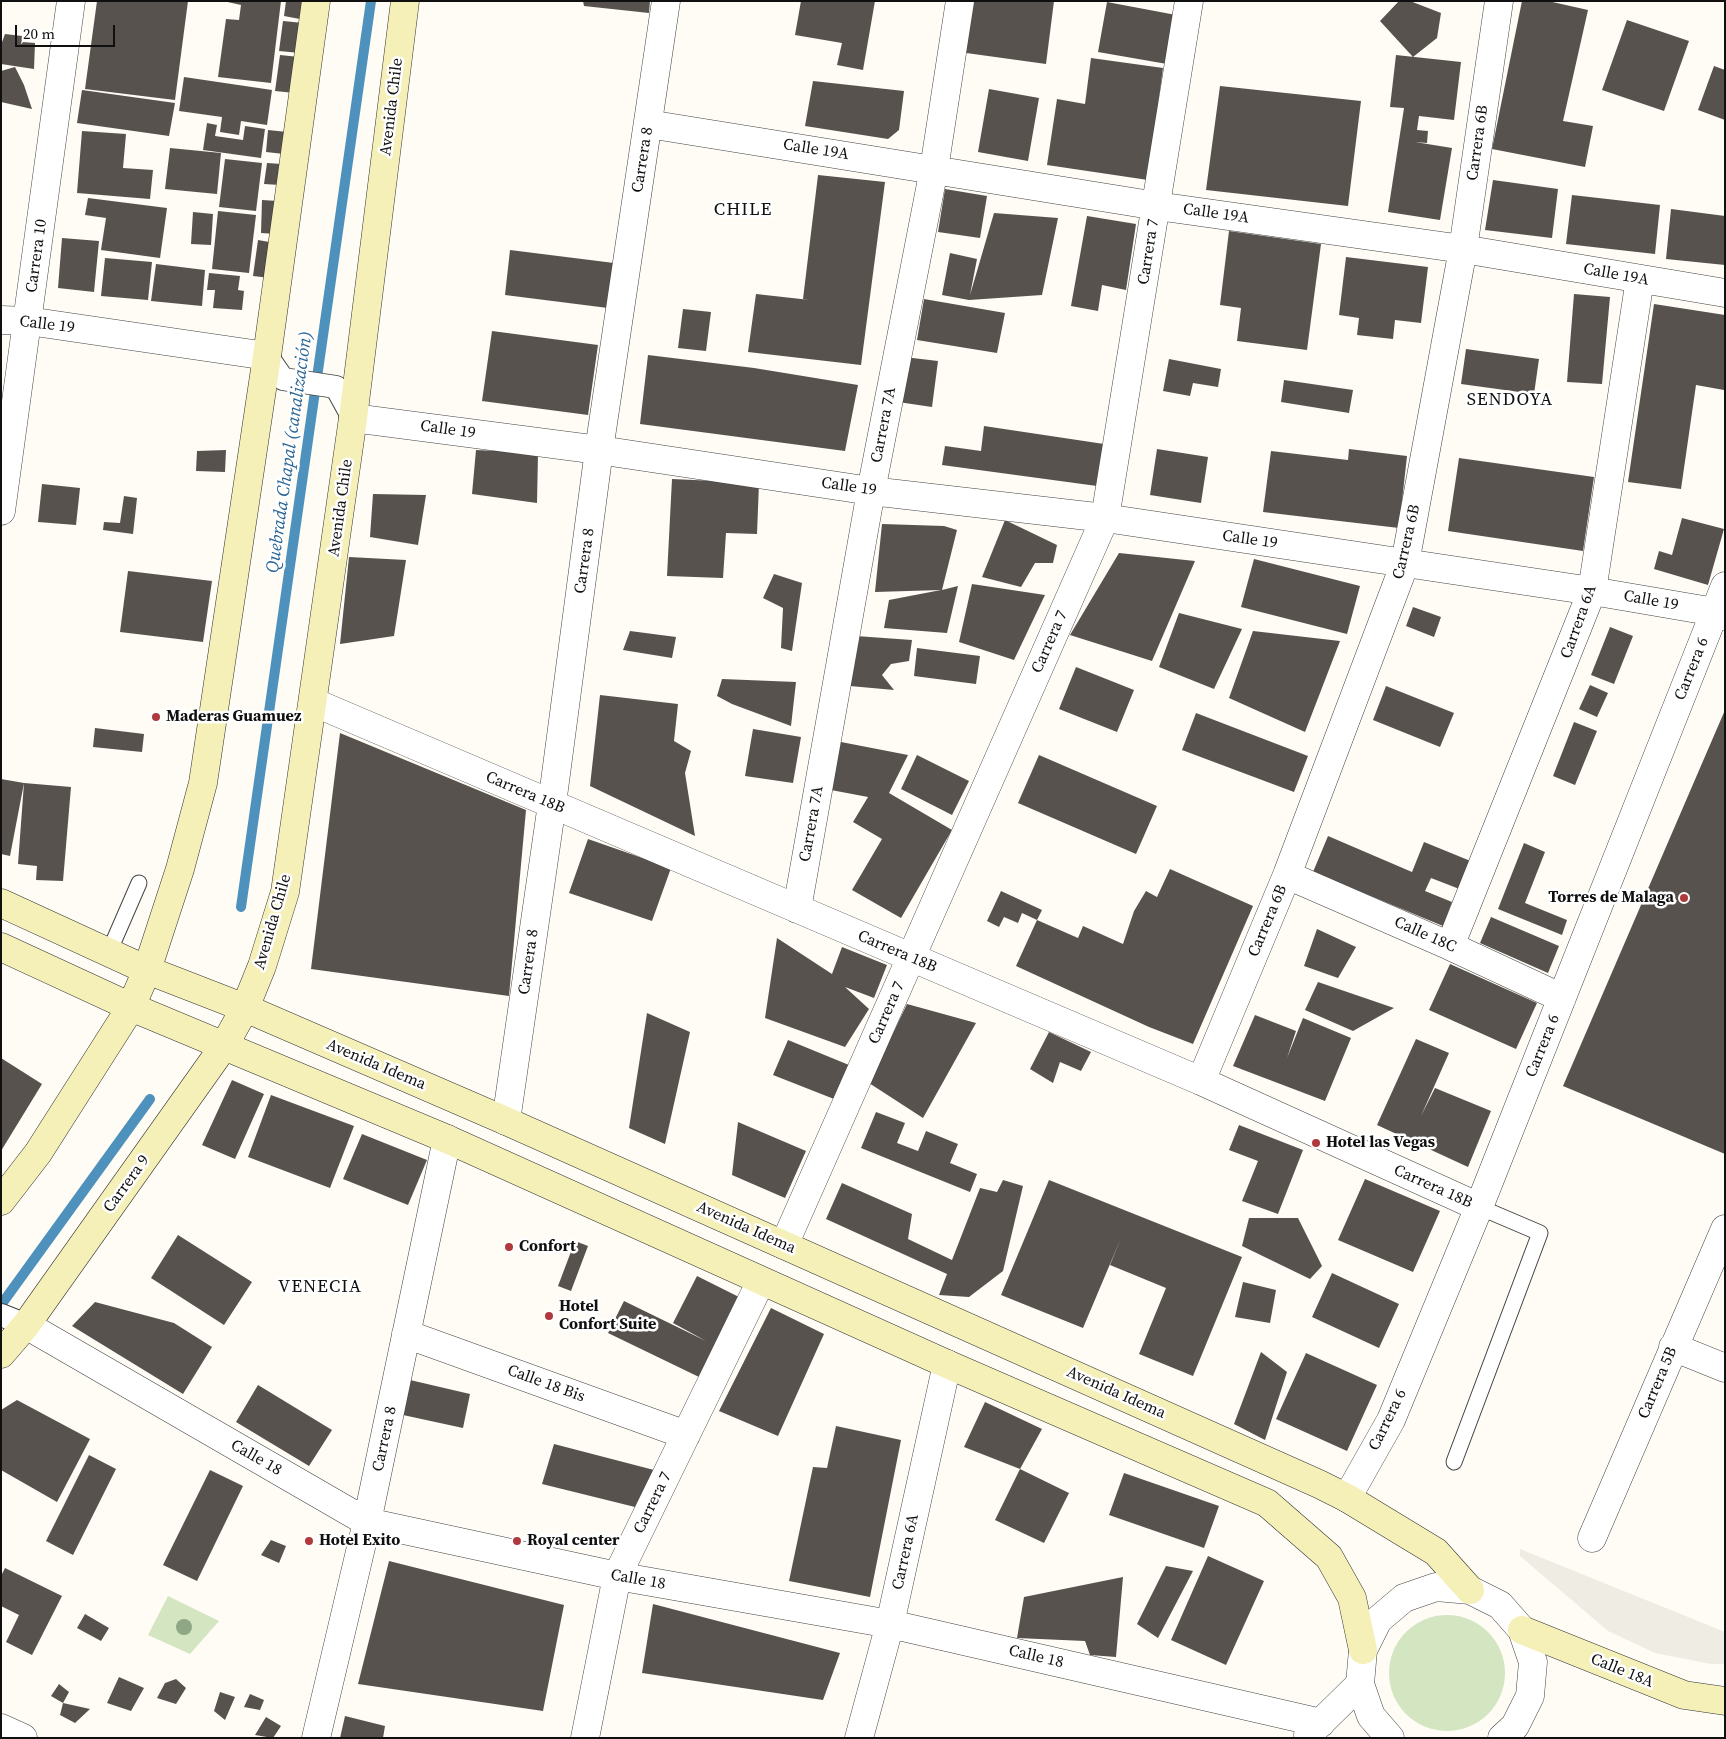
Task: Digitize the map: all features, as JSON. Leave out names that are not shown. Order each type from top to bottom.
[{"type":"main road","points":[[1,1201],[38,1153],[131,1007],[147,970],[180,869],[203,783],[267,356],[316,1]]},
{"type":"main road","name":"Avenida Chile","points":[[245,1008],[262,966],[285,892],[354,418],[405,1]]},
{"type":"main road","name":"Avenida Idema","points":[[1,902],[147,970],[245,1008],[506,1121],[1278,1465],[1347,1498],[1436,1552],[1470,1590]]},
{"type":"main road","points":[[1,946],[131,1007],[447,1139],[947,1364],[1267,1503],[1329,1558],[1352,1598],[1363,1650]]},
{"type":"main road","name":"Carrera 9","points":[[1,1354],[11,1319],[224,1046],[245,1008]]},
{"type":"main road","name":"Calle 18A","points":[[1522,1630],[1684,1696],[1725,1701]]},
{"type":"street","name":"Carrera 10","points":[[1,512],[72,1]]},
{"type":"street","name":"Carrera 8","points":[[506,1121],[552,804],[599,450],[666,1]]},
{"type":"street","name":"Carrera 7A","points":[[797,909],[871,491],[934,168],[960,1]]},
{"type":"street","name":"Carrera 7","points":[[784,1245],[1105,518],[1189,1]]},
{"type":"street","name":"Carrera 6B","points":[[1201,1082],[1286,875],[1405,563],[1463,249],[1499,1]]},
{"type":"street","name":"Calle 19A","points":[[648,124],[934,168],[1157,206],[1463,249],[1725,293]]},
{"type":"street","name":"Carrera 6A","points":[[1450,946],[1592,591],[1640,279]]},
{"type":"street","name":"Calle 19","points":[[1,320],[28,321],[267,356]]},
{"type":"street","points":[[267,356],[282,379],[336,387],[354,418]]},
{"type":"street","name":"Calle 19","points":[[354,418],[599,450],[871,491],[1105,518],[1592,591],[1720,614]]},
{"type":"street","name":"Carrera 6","points":[[1347,1498],[1391,1420],[1479,1208],[1562,998],[1720,614],[1725,586]]},
{"type":"street","name":"Carrera 18B","points":[[313,702],[1201,1082],[1479,1208]]},
{"type":"street","name":"Calle 18C","points":[[1286,875],[1450,946],[1562,998]]},
{"type":"street","name":"Carrera 8","points":[[316,1738],[367,1522],[447,1139]]},
{"type":"street","name":"Carrera 5B","points":[[1592,1538],[1725,1229]]},
{"type":"street","name":"Carrera 7","points":[[585,1738],[617,1576],[761,1281]]},
{"type":"street","name":"Calle 18","points":[[11,1319],[367,1522],[617,1576],[890,1624],[1313,1731]]},
{"type":"street","name":"Calle 18 Bis","points":[[406,1334],[686,1435]]},
{"type":"street","points":[[1673,1347],[1725,1368]]},
{"type":"street","name":"Carrera 6A","points":[[859,1738],[890,1624],[947,1364]]},
{"type":"street","points":[[1390,1738],[1371,1716],[1360,1684],[1363,1650],[1378,1620],[1404,1598],[1436,1587],[1470,1590],[1500,1605],[1522,1630],[1533,1662],[1530,1696],[1515,1726],[1502,1738]]},
{"type":"street","points":[[1313,1731],[1360,1684]]},
{"type":"street","points":[[1,1728],[23,1738]]},
{"type":"lane","points":[[109,952],[140,882]]},
{"type":"lane","points":[[1454,1462],[1540,1233],[1479,1208]]},
{"type":"green space","points":[[168,1596],[219,1621],[190,1654],[148,1635]]},
{"type":"green space","points":[[1447,1615],[1469,1619],[1488,1632],[1501,1651],[1505,1673],[1501,1695],[1488,1714],[1469,1727],[1447,1731],[1425,1727],[1406,1714],[1393,1695],[1389,1673],[1393,1651],[1406,1632],[1425,1619]]},
{"type":"shaded area","points":[[1520,1549],[1725,1632],[1725,1664],[1711,1664],[1655,1653],[1608,1631],[1520,1556]]},
{"type":"building","points":[[97,1],[188,1],[175,100],[85,89]]},
{"type":"building","points":[[223,1],[281,1],[271,83],[218,77],[226,19],[239,20],[241,5]]},
{"type":"building","points":[[286,1],[308,1],[305,20],[284,16]]},
{"type":"building","points":[[583,1],[650,1],[649,13],[584,6]]},
{"type":"building","points":[[801,1],[875,1],[863,70],[837,65],[842,43],[795,35]]},
{"type":"building","points":[[966,1],[1054,1],[1046,64],[959,52]]},
{"type":"building","points":[[1399,1],[1410,1],[1441,13],[1437,38],[1413,57],[1380,21]]},
{"type":"building","points":[[1522,1],[1548,1],[1588,10],[1563,121],[1593,126],[1585,167],[1492,149]]},
{"type":"building","points":[[1107,2],[1176,15],[1167,64],[1098,52]]},
{"type":"building","points":[[1627,20],[1689,41],[1664,111],[1602,90]]},
{"type":"building","points":[[283,21],[303,23],[300,53],[279,51]]},
{"type":"building","points":[[5,34],[22,36],[22,42],[35,43],[34,69],[1,64],[1,45]]},
{"type":"building","points":[[280,55],[299,57],[295,93],[275,91]]},
{"type":"building","points":[[1396,55],[1461,62],[1454,120],[1419,116],[1417,130],[1428,131],[1427,143],[1415,142],[1452,148],[1440,220],[1388,212],[1404,108],[1390,107]]},
{"type":"building","points":[[1091,58],[1163,68],[1148,180],[1047,165],[1057,99],[1085,104]]},
{"type":"building","points":[[1714,66],[1725,70],[1725,120],[1698,110]]},
{"type":"building","points":[[15,67],[24,85],[32,109],[1,102],[1,71]]},
{"type":"building","points":[[184,77],[272,90],[267,125],[241,121],[239,135],[220,132],[222,117],[179,111]]},
{"type":"building","points":[[813,81],[904,91],[899,130],[888,139],[805,126]]},
{"type":"building","points":[[1220,86],[1361,101],[1348,206],[1206,190]]},
{"type":"building","points":[[989,89],[1039,98],[1028,161],[978,152]]},
{"type":"building","points":[[82,90],[175,103],[169,136],[77,123]]},
{"type":"building","points":[[207,123],[217,125],[215,136],[243,140],[245,126],[265,129],[261,158],[203,150]]},
{"type":"building","points":[[268,130],[287,132],[284,154],[266,152]]},
{"type":"building","points":[[82,131],[126,134],[123,168],[153,170],[150,199],[77,193]]},
{"type":"building","points":[[170,148],[221,153],[217,194],[165,189]]},
{"type":"building","points":[[225,159],[262,163],[256,211],[219,207]]},
{"type":"building","points":[[267,163],[282,164],[280,185],[264,184]]},
{"type":"building","points":[[818,175],[885,182],[861,365],[748,352],[756,294],[810,300],[803,299]]},
{"type":"building","points":[[1493,180],[1558,189],[1552,238],[1485,230]]},
{"type":"building","points":[[945,189],[987,196],[980,238],[938,232]]},
{"type":"building","points":[[1572,195],[1660,205],[1655,254],[1566,244]]},
{"type":"building","points":[[88,198],[167,208],[160,258],[101,250],[106,218],[85,215]]},
{"type":"building","points":[[262,200],[278,201],[276,234],[261,233]]},
{"type":"building","points":[[1671,209],[1725,216],[1725,265],[1666,259]]},
{"type":"building","points":[[218,211],[256,215],[249,273],[212,269]]},
{"type":"building","points":[[193,212],[213,214],[211,245],[191,244]]},
{"type":"building","points":[[994,213],[1058,218],[1042,295],[969,300],[942,295],[950,253],[977,259],[970,295]]},
{"type":"building","points":[[1087,216],[1136,224],[1126,290],[1102,285],[1098,311],[1071,306]]},
{"type":"building","points":[[1229,231],[1321,244],[1307,350],[1237,341],[1241,308],[1220,305]]},
{"type":"building","points":[[62,238],[99,241],[94,292],[58,288]]},
{"type":"building","points":[[258,240],[275,243],[270,278],[253,276]]},
{"type":"building","points":[[510,250],[614,263],[608,308],[505,295]]},
{"type":"building","points":[[1346,257],[1428,267],[1421,323],[1395,320],[1393,339],[1357,335],[1359,318],[1339,315]]},
{"type":"building","points":[[105,258],[152,262],[148,300],[101,296]]},
{"type":"building","points":[[156,264],[205,270],[202,306],[151,301]]},
{"type":"building","points":[[209,273],[240,276],[238,290],[244,291],[242,310],[213,308],[215,290],[207,290]]},
{"type":"building","points":[[1574,294],[1610,297],[1602,384],[1567,382]]},
{"type":"building","points":[[924,299],[1005,313],[997,353],[917,340]]},
{"type":"building","points":[[1654,304],[1725,315],[1724,390],[1696,385],[1681,489],[1628,482]]},
{"type":"building","points":[[683,309],[711,312],[706,351],[678,348]]},
{"type":"building","points":[[492,331],[598,345],[588,415],[482,401]]},
{"type":"building","points":[[1466,349],[1539,359],[1534,394],[1461,384]]},
{"type":"building","points":[[648,355],[754,368],[858,385],[845,451],[640,424]]},
{"type":"building","points":[[904,357],[938,361],[932,407],[898,402]]},
{"type":"building","points":[[1169,359],[1221,369],[1218,387],[1193,383],[1190,396],[1163,391]]},
{"type":"building","points":[[1284,380],[1353,390],[1349,413],[1281,402]]},
{"type":"building","points":[[984,426],[1104,444],[1097,486],[942,465],[945,446],[981,451]]},
{"type":"building","points":[[1157,449],[1208,457],[1201,503],[1150,495]]},
{"type":"building","points":[[1349,449],[1407,456],[1399,528],[1263,512],[1271,451],[1348,460]]},
{"type":"building","points":[[226,450],[225,472],[196,471],[197,451]]},
{"type":"building","points":[[476,450],[538,453],[537,503],[472,494]]},
{"type":"building","points":[[1459,458],[1594,477],[1583,551],[1448,531]]},
{"type":"building","points":[[672,479],[759,483],[757,534],[726,533],[723,578],[667,576]]},
{"type":"building","points":[[42,484],[80,488],[76,525],[38,522]]},
{"type":"building","points":[[373,494],[426,495],[418,545],[370,537]]},
{"type":"building","points":[[124,496],[137,498],[133,534],[103,530],[104,522],[120,523]]},
{"type":"building","points":[[1682,518],[1724,529],[1708,585],[1654,569],[1659,551],[1672,555]]},
{"type":"building","points":[[1005,520],[1057,545],[1053,563],[1035,563],[1021,587],[982,577]]},
{"type":"building","points":[[882,524],[944,526],[957,530],[942,590],[958,586],[947,633],[884,628],[889,600],[941,590],[875,592]]},
{"type":"building","points":[[1119,553],[1195,561],[1152,661],[1070,635]]},
{"type":"building","points":[[349,557],[406,560],[394,636],[340,644]]},
{"type":"building","points":[[1254,559],[1360,586],[1347,634],[1241,607]]},
{"type":"building","points":[[128,571],[212,581],[203,642],[120,632]]},
{"type":"building","points":[[774,574],[802,583],[792,651],[781,648],[783,608],[763,598]]},
{"type":"building","points":[[972,584],[1045,595],[1014,660],[959,642]]},
{"type":"building","points":[[1413,607],[1441,617],[1434,637],[1406,626]]},
{"type":"building","points":[[1179,613],[1242,629],[1214,689],[1159,667]]},
{"type":"building","points":[[1610,627],[1633,636],[1614,684],[1591,675]]},
{"type":"building","points":[[630,631],[676,637],[672,658],[623,650]]},
{"type":"building","points":[[1253,631],[1340,641],[1305,732],[1229,698]]},
{"type":"building","points":[[856,636],[912,640],[909,661],[891,664],[882,675],[894,690],[850,686]]},
{"type":"building","points":[[917,648],[980,656],[976,684],[914,676]]},
{"type":"building","points":[[1076,667],[1134,690],[1117,732],[1059,709]]},
{"type":"building","points":[[722,679],[796,682],[791,726],[732,704],[717,696]]},
{"type":"building","points":[[1590,685],[1608,693],[1597,717],[1579,709]]},
{"type":"building","points":[[1386,686],[1454,713],[1440,747],[1373,720]]},
{"type":"building","points":[[600,695],[678,704],[674,741],[691,751],[685,773],[695,836],[590,786]]},
{"type":"building","name":"Torres de Malaga","points":[[1725,710],[1725,1154],[1563,1086]]},
{"type":"building","points":[[1196,713],[1308,756],[1294,792],[1182,750]]},
{"type":"building","points":[[1574,722],[1597,731],[1575,785],[1553,776]]},
{"type":"building","points":[[95,728],[144,734],[142,752],[93,747]]},
{"type":"building","points":[[753,729],[801,737],[793,783],[745,776]]},
{"type":"building","points":[[340,733],[526,810],[509,996],[311,969]]},
{"type":"building","points":[[841,742],[908,755],[889,793],[952,830],[901,918],[852,890],[882,839],[853,822],[868,797],[831,790]]},
{"type":"building","points":[[917,755],[969,781],[952,815],[901,789]]},
{"type":"building","points":[[1039,755],[1157,806],[1136,854],[1018,803]]},
{"type":"building","points":[[1,779],[24,783],[10,856],[1,854]]},
{"type":"building","points":[[24,783],[71,787],[63,881],[36,880],[37,866],[18,864]]},
{"type":"building","points":[[1328,836],[1412,872],[1424,842],[1473,862],[1462,890],[1431,878],[1425,891],[1452,902],[1443,926],[1313,872]]},
{"type":"building","points":[[588,839],[671,868],[652,921],[569,893]]},
{"type":"building","points":[[1524,843],[1545,852],[1525,903],[1567,920],[1562,935],[1498,909]]},
{"type":"building","points":[[1170,869],[1253,906],[1193,1044],[1149,1027],[1016,966],[1037,920],[1078,938],[1083,926],[1123,944],[1134,911],[1146,891],[1157,897]]},
{"type":"building","points":[[1001,891],[1042,910],[1037,920],[1022,913],[1018,923],[1004,917],[999,927],[987,921]]},
{"type":"building","points":[[1491,917],[1559,946],[1548,973],[1480,943]]},
{"type":"building","points":[[1317,929],[1356,947],[1338,978],[1304,966]]},
{"type":"building","points":[[777,938],[832,974],[842,947],[887,965],[874,998],[845,987],[869,1009],[845,1047],[765,1018]]},
{"type":"building","points":[[1450,964],[1537,1003],[1516,1049],[1429,1010]]},
{"type":"building","points":[[1318,982],[1394,1008],[1353,1031],[1305,1010]]},
{"type":"building","points":[[907,1004],[976,1023],[923,1118],[869,1083]]},
{"type":"building","points":[[647,1013],[690,1032],[665,1144],[629,1128]]},
{"type":"building","points":[[1255,1015],[1296,1031],[1287,1058],[1303,1018],[1351,1038],[1325,1101],[1233,1066]]},
{"type":"building","points":[[1049,1032],[1091,1052],[1081,1071],[1060,1062],[1053,1083],[1030,1069]]},
{"type":"building","points":[[1416,1039],[1449,1053],[1421,1116],[1435,1088],[1491,1111],[1468,1167],[1377,1125]]},
{"type":"building","points":[[788,1040],[849,1065],[834,1099],[773,1075]]},
{"type":"building","points":[[1,1058],[42,1084],[1,1151]]},
{"type":"building","points":[[232,1080],[264,1094],[235,1159],[202,1145]]},
{"type":"building","points":[[271,1095],[354,1126],[330,1188],[248,1157]]},
{"type":"building","points":[[876,1112],[905,1123],[897,1143],[918,1151],[926,1131],[958,1144],[950,1163],[977,1174],[970,1192],[861,1148]]},
{"type":"building","points":[[738,1122],[806,1151],[785,1198],[732,1175]]},
{"type":"building","points":[[1239,1125],[1303,1150],[1278,1214],[1242,1201],[1258,1161],[1229,1150]]},
{"type":"building","points":[[362,1134],[427,1160],[408,1205],[343,1179]]},
{"type":"building","points":[[1365,1179],[1440,1211],[1413,1272],[1338,1240]]},
{"type":"building","points":[[1003,1180],[1023,1186],[1003,1271],[969,1297],[939,1295],[947,1274],[826,1219],[842,1183],[912,1214],[908,1239],[952,1260],[980,1188],[997,1192]]},
{"type":"building","points":[[1049,1180],[1242,1257],[1193,1376],[1139,1354],[1166,1288],[1110,1265],[1121,1238],[1083,1328],[1001,1295]]},
{"type":"building","points":[[1249,1218],[1298,1218],[1322,1266],[1310,1279],[1242,1246]]},
{"type":"building","points":[[178,1235],[252,1282],[224,1325],[151,1278]]},
{"type":"building","points":[[575,1241],[588,1246],[571,1291],[558,1286]]},
{"type":"building","points":[[1332,1273],[1399,1304],[1379,1348],[1312,1317]]},
{"type":"building","points":[[697,1276],[741,1298],[699,1377],[608,1333],[624,1301],[706,1341],[673,1323]]},
{"type":"building","points":[[1243,1282],[1276,1290],[1270,1323],[1235,1317]]},
{"type":"building","points":[[95,1302],[174,1323],[212,1347],[183,1394],[72,1326]]},
{"type":"building","points":[[771,1308],[824,1334],[778,1436],[719,1411]]},
{"type":"building","points":[[1261,1352],[1287,1372],[1265,1440],[1234,1424]]},
{"type":"building","points":[[1306,1353],[1377,1385],[1347,1451],[1276,1419]]},
{"type":"building","points":[[410,1380],[470,1394],[463,1428],[403,1415]]},
{"type":"building","points":[[258,1385],[332,1430],[309,1466],[236,1422]]},
{"type":"building","points":[[17,1400],[90,1439],[57,1502],[1,1470],[1,1410]]},
{"type":"building","points":[[985,1402],[1042,1429],[1020,1469],[964,1447]]},
{"type":"building","points":[[836,1426],[901,1440],[870,1597],[789,1581],[813,1467],[827,1468]]},
{"type":"building","points":[[554,1444],[654,1470],[635,1507],[542,1484]]},
{"type":"building","points":[[89,1455],[116,1469],[73,1555],[46,1541]]},
{"type":"building","points":[[1020,1469],[1069,1493],[1044,1543],[995,1520]]},
{"type":"building","points":[[210,1470],[243,1486],[197,1581],[163,1565]]},
{"type":"building","points":[[1124,1473],[1219,1506],[1204,1548],[1109,1515]]},
{"type":"building","points":[[271,1540],[286,1546],[279,1563],[261,1555]]},
{"type":"building","points":[[1208,1556],[1264,1581],[1226,1665],[1171,1640]]},
{"type":"building","points":[[389,1561],[564,1605],[543,1711],[358,1684]]},
{"type":"building","points":[[1166,1566],[1193,1571],[1158,1638],[1137,1624]]},
{"type":"building","points":[[5,1568],[62,1596],[32,1655],[6,1642],[19,1615],[1,1606],[1,1576]]},
{"type":"building","points":[[1123,1577],[1116,1657],[1090,1655],[1085,1641],[1017,1638],[1024,1597]]},
{"type":"building","points":[[653,1604],[840,1653],[823,1700],[642,1673]]},
{"type":"building","points":[[85,1614],[109,1628],[101,1641],[77,1628]]},
{"type":"building","points":[[119,1677],[144,1688],[131,1711],[107,1703]]},
{"type":"building","points":[[176,1679],[186,1688],[176,1704],[157,1698],[165,1683]]},
{"type":"building","points":[[59,1684],[69,1692],[63,1703],[51,1696]]},
{"type":"building","points":[[220,1692],[235,1697],[225,1720],[214,1711]]},
{"type":"building","points":[[250,1694],[264,1700],[260,1710],[244,1707]]},
{"type":"building","points":[[63,1703],[90,1709],[75,1723],[60,1715]]},
{"type":"building","points":[[345,1716],[385,1726],[383,1738],[340,1738]]},
{"type":"building","points":[[266,1717],[281,1726],[273,1738],[255,1735]]},
{"type":"waterway","name":"Quebrada Chapal (canalización)","points":[[241,907],[371,1]]},
{"type":"waterway","name":"Quebrada Chapal (canalización)","points":[[1,1305],[150,1099]]},
{"type":"place","name":"Maderas Guamuez","points":[[156,717]]},
{"type":"place","name":"Torres de Malaga","points":[[1684,898]]},
{"type":"place","name":"Hotel las Vegas","points":[[1316,1143]]},
{"type":"place","name":"Confort","points":[[509,1247]]},
{"type":"place","name":"Hotel Confort Suite","points":[[549,1316]]},
{"type":"place","name":"Hotel Exito","points":[[309,1541]]},
{"type":"place","name":"Royal center","points":[[517,1541]]},
{"type":"district","name":"CHILE","points":[[743,210]]},
{"type":"district","name":"SENDOYA","points":[[1510,400]]},
{"type":"district","name":"VENECIA","points":[[320,1287]]}]
